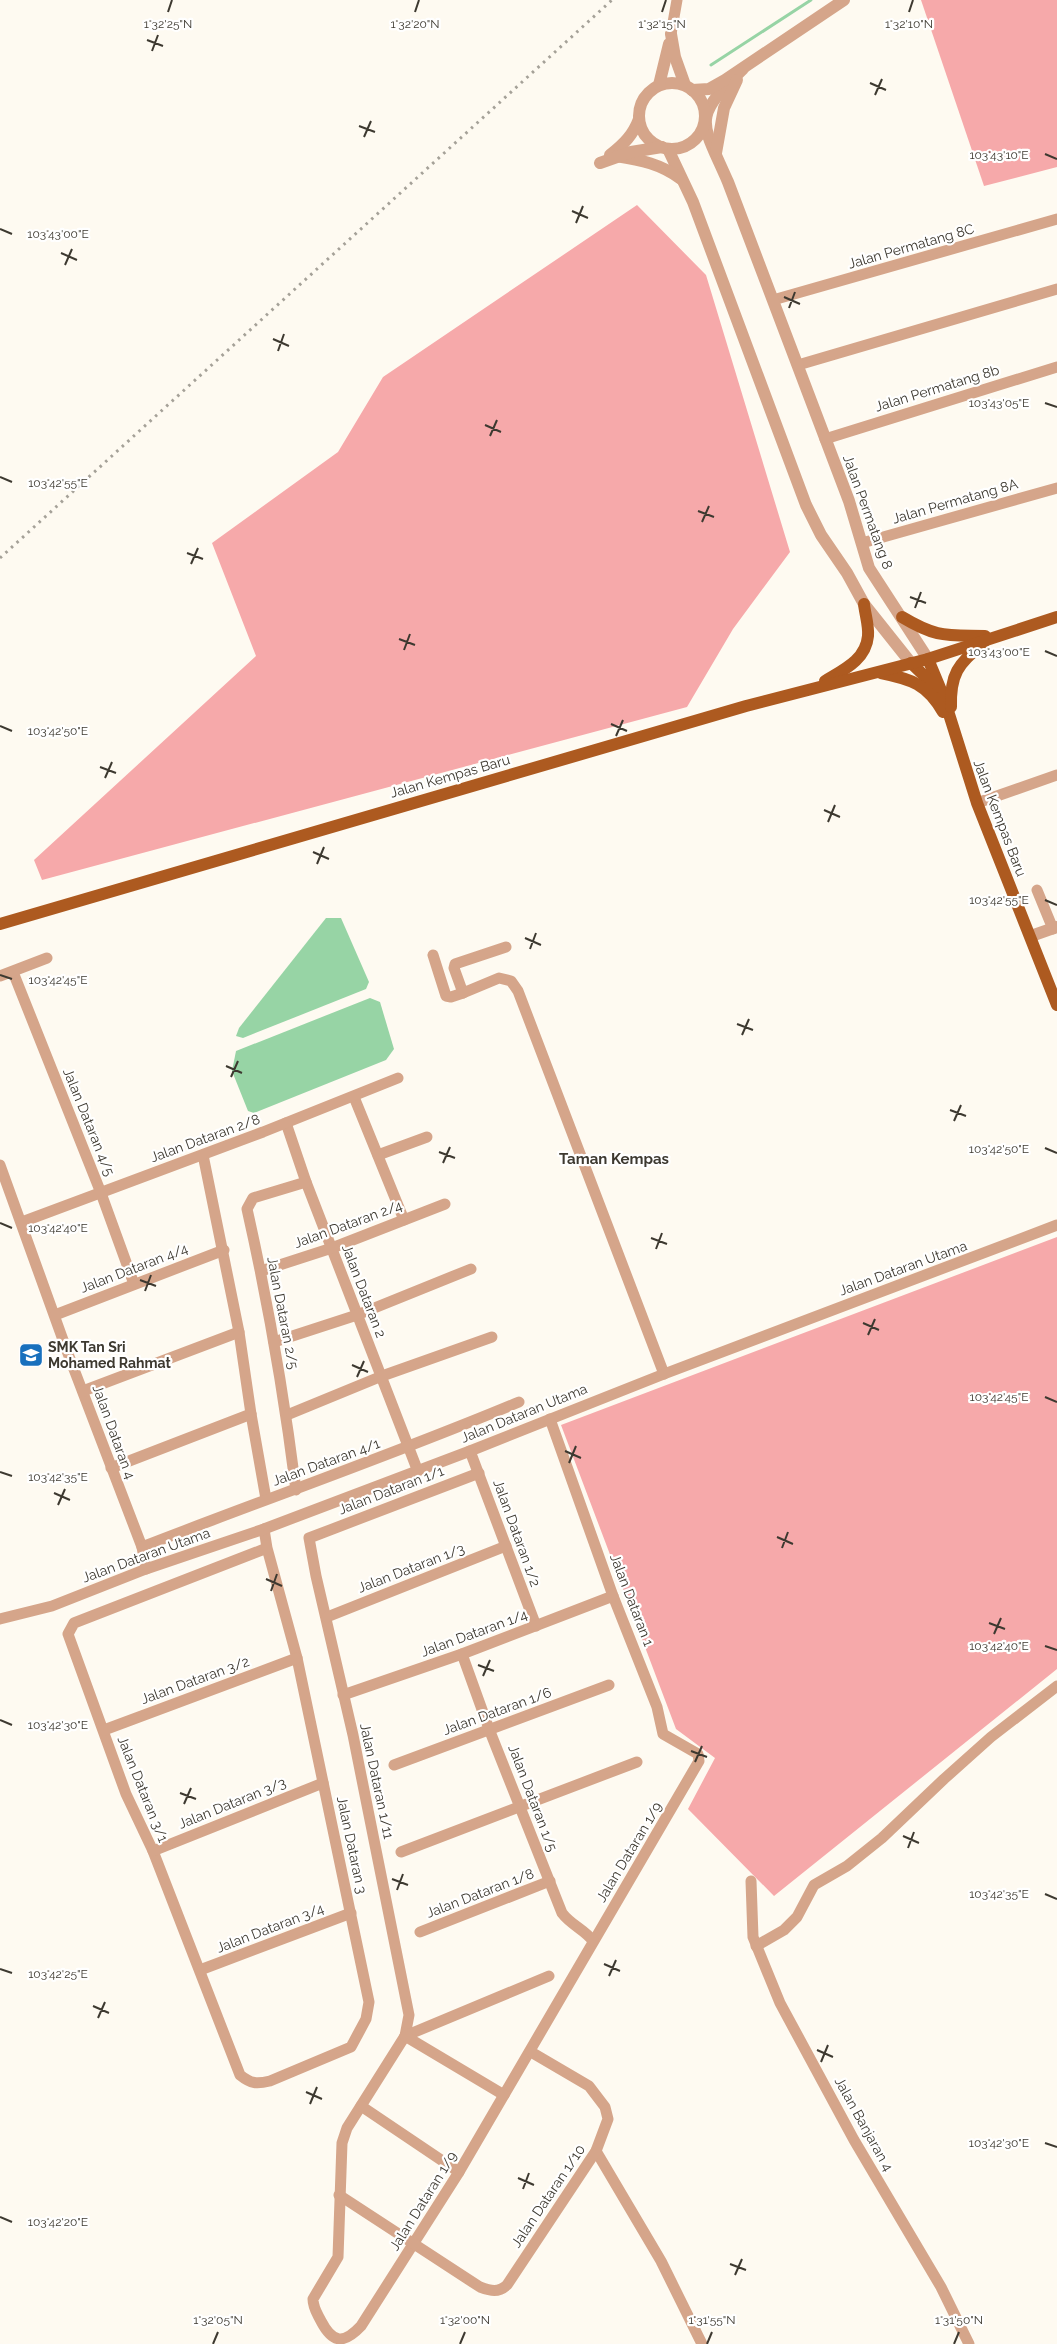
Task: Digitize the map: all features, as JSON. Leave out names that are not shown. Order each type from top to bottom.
[{"type":"main road","points":[[815,688],[858,660],[868,636],[864,604]]},
{"type":"main road","points":[[902,617],[925,631],[941,635],[992,637]]},
{"type":"main road","name":"Jalan Kempas Baru","points":[[0,924],[448,792],[815,688],[928,659],[1057,617]]},
{"type":"main road","points":[[952,727],[951,692],[953,678],[967,656],[992,637]]},
{"type":"main road","name":"Jalan Kempas Baru","points":[[928,659],[943,695],[977,803],[1057,1005]]},
{"type":"main road","name":"Jalan Kempas Baru","points":[[911,663],[943,695]]},
{"type":"main road","points":[[876,672],[898,676],[922,686],[935,697],[952,727]]},
{"type":"street","points":[[678,0],[666,65],[659,85],[644,99],[635,131],[625,144],[600,162],[647,148],[677,148],[694,140],[700,133],[710,104],[743,69]]},
{"type":"street","points":[[659,85],[669,83],[709,89],[743,69],[844,0]]},
{"type":"street","points":[[671,34],[675,56],[689,87],[699,97],[705,116]]},
{"type":"street","points":[[716,155],[724,108],[743,69]]},
{"type":"street","name":"Jalan Permatang 8","points":[[705,116],[706,132],[826,438],[849,501],[869,568],[928,659]]},
{"type":"street","points":[[639,119],[646,137],[665,148],[684,182],[806,505],[821,535],[847,573],[864,604],[911,663]]},
{"type":"street","points":[[616,156],[648,161],[668,170],[684,182]]},
{"type":"street","name":"Jalan Permatang 8C","points":[[773,300],[1057,219]]},
{"type":"street","points":[[798,365],[1057,289]]},
{"type":"street","name":"Jalan Permatang 8b","points":[[826,438],[1057,367]]},
{"type":"street","name":"Jalan Permatang 8A","points":[[862,543],[1057,488]]},
{"type":"street","points":[[977,803],[1057,775]]},
{"type":"street","points":[[1031,936],[1055,928],[1037,890]]},
{"type":"street","points":[[463,993],[454,968],[455,964],[506,947]]},
{"type":"street","points":[[433,955],[446,996],[451,997],[463,993],[499,978],[510,981],[518,991],[664,1374]]},
{"type":"street","points":[[0,976],[47,958]]},
{"type":"street","name":"Jalan Dataran 4/5","points":[[13,972],[101,1193],[134,1284]]},
{"type":"street","name":"Jalan Dataran 2/8","points":[[22,1222],[203,1155],[354,1097],[398,1078]]},
{"type":"street","points":[[354,1097],[404,1220]]},
{"type":"street","name":"Jalan Dataran 2","points":[[286,1123],[306,1182],[417,1469]]},
{"type":"street","points":[[378,1155],[427,1137]]},
{"type":"street","points":[[203,1155],[224,1250],[266,1499]]},
{"type":"street","name":"Jalan Dataran 4","points":[[0,1165],[111,1468],[142,1547],[146,1569]]},
{"type":"street","name":"Jalan Dataran 2/5","points":[[296,1490],[287,1415],[261,1270],[247,1209],[253,1198],[306,1182]]},
{"type":"street","name":"Jalan Dataran 2/4","points":[[261,1270],[332,1248],[445,1204]]},
{"type":"street","name":"Jalan Dataran Utama","points":[[0,1619],[52,1606],[146,1569],[264,1529],[417,1469],[470,1451],[664,1374],[1057,1225]]},
{"type":"street","name":"Jalan Dataran 4/4","points":[[55,1315],[224,1250]]},
{"type":"street","points":[[274,1342],[357,1315],[471,1270]]},
{"type":"street","points":[[83,1391],[239,1332]]},
{"type":"street","points":[[287,1415],[382,1376],[492,1337]]},
{"type":"street","name":"Jalan Dataran 4/1","points":[[142,1547],[266,1499],[296,1490],[408,1448],[519,1402]]},
{"type":"street","points":[[111,1468],[251,1414]]},
{"type":"street","name":"Jalan Dataran 1","points":[[550,1419],[613,1596],[657,1707],[663,1734],[698,1754],[699,1761],[693,1774]]},
{"type":"street","name":"Jalan Dataran 1/2","points":[[470,1451],[536,1626]]},
{"type":"street","name":"Jalan Dataran 1/1","points":[[315,1536],[479,1472]]},
{"type":"street","name":"Jalan Dataran 3","points":[[240,2075],[248,2081],[258,2084],[270,2081],[351,2047],[366,2019],[369,2002],[297,1658],[266,1548],[264,1529]]},
{"type":"street","name":"Jalan Dataran 1/11","points":[[315,1536],[309,1538],[344,1695],[409,2015],[404,2036]]},
{"type":"street","name":"Jalan Dataran 1/3","points":[[327,1617],[506,1546]]},
{"type":"street","name":"Jalan Dataran 3/1","points":[[240,2075],[153,1851],[126,1794],[68,1634],[74,1623],[266,1548]]},
{"type":"street","name":"Jalan Dataran 1/4","points":[[344,1695],[462,1654],[613,1596]]},
{"type":"street","name":"Jalan Dataran 1/5","points":[[462,1654],[489,1729],[562,1913],[572,1925],[589,1936],[593,1942]]},
{"type":"street","name":"Jalan Dataran 3/2","points":[[104,1730],[297,1658]]},
{"type":"street","name":"Jalan Dataran 1/6","points":[[394,1765],[609,1685]]},
{"type":"street","points":[[756,1946],[784,1930],[797,1917],[814,1885],[846,1866],[882,1838],[957,1767],[1015,1718],[1057,1686]]},
{"type":"street","points":[[401,1852],[519,1805],[637,1762]]},
{"type":"street","name":"Jalan Dataran 1/9","points":[[404,2036],[347,2128],[342,2143],[338,2257],[313,2299],[313,2306],[329,2336],[342,2340],[353,2336],[415,2244],[693,1774]]},
{"type":"street","name":"Jalan Dataran 3/3","points":[[153,1851],[322,1783]]},
{"type":"street","name":"Jalan Banjaran 4","points":[[751,1881],[752,1937],[780,2003],[854,2140],[940,2288],[969,2344]]},
{"type":"street","name":"Jalan Dataran 1/8","points":[[420,1932],[550,1882]]},
{"type":"street","name":"Jalan Dataran 3/4","points":[[200,1970],[351,1913]]},
{"type":"street","points":[[404,2036],[549,1976]]},
{"type":"street","points":[[404,2036],[504,2095]]},
{"type":"street","name":"Jalan Dataran 1/10","points":[[415,2244],[480,2287],[492,2291],[501,2290],[507,2285],[596,2151],[608,2119],[605,2107],[599,2097],[590,2086],[530,2052]]},
{"type":"street","points":[[361,2106],[459,2172]]},
{"type":"street","points":[[596,2151],[662,2261],[702,2344]]},
{"type":"street","points":[[339,2195],[415,2244]]},
{"type":"shaded area","points":[[921,0],[1057,0],[1057,167],[984,186]]},
{"type":"shaded area","points":[[637,205],[706,275],[790,552],[733,629],[687,707],[42,880],[34,860],[256,656],[212,543],[338,452],[383,377]]},
{"type":"shaded area","points":[[326,918],[341,918],[369,982],[366,989],[243,1038],[236,1036],[239,1028]]},
{"type":"shaded area","points":[[370,998],[380,1002],[394,1049],[386,1060],[254,1113],[248,1111],[232,1071],[236,1051]]},
{"type":"shaded area","points":[[1057,1237],[1057,1669],[774,1896],[688,1809],[715,1758],[676,1729],[561,1425]]},
{"type":"waterway","points":[[711,65],[811,0]]},
{"type":"railway","points":[[0,558],[612,0]]},
{"type":"place","name":"SMK Tan Sri Mohamed Rahmat","points":[[31,1355]]},
{"type":"district","name":"Taman Kempas","points":[[614,1159]]}]
